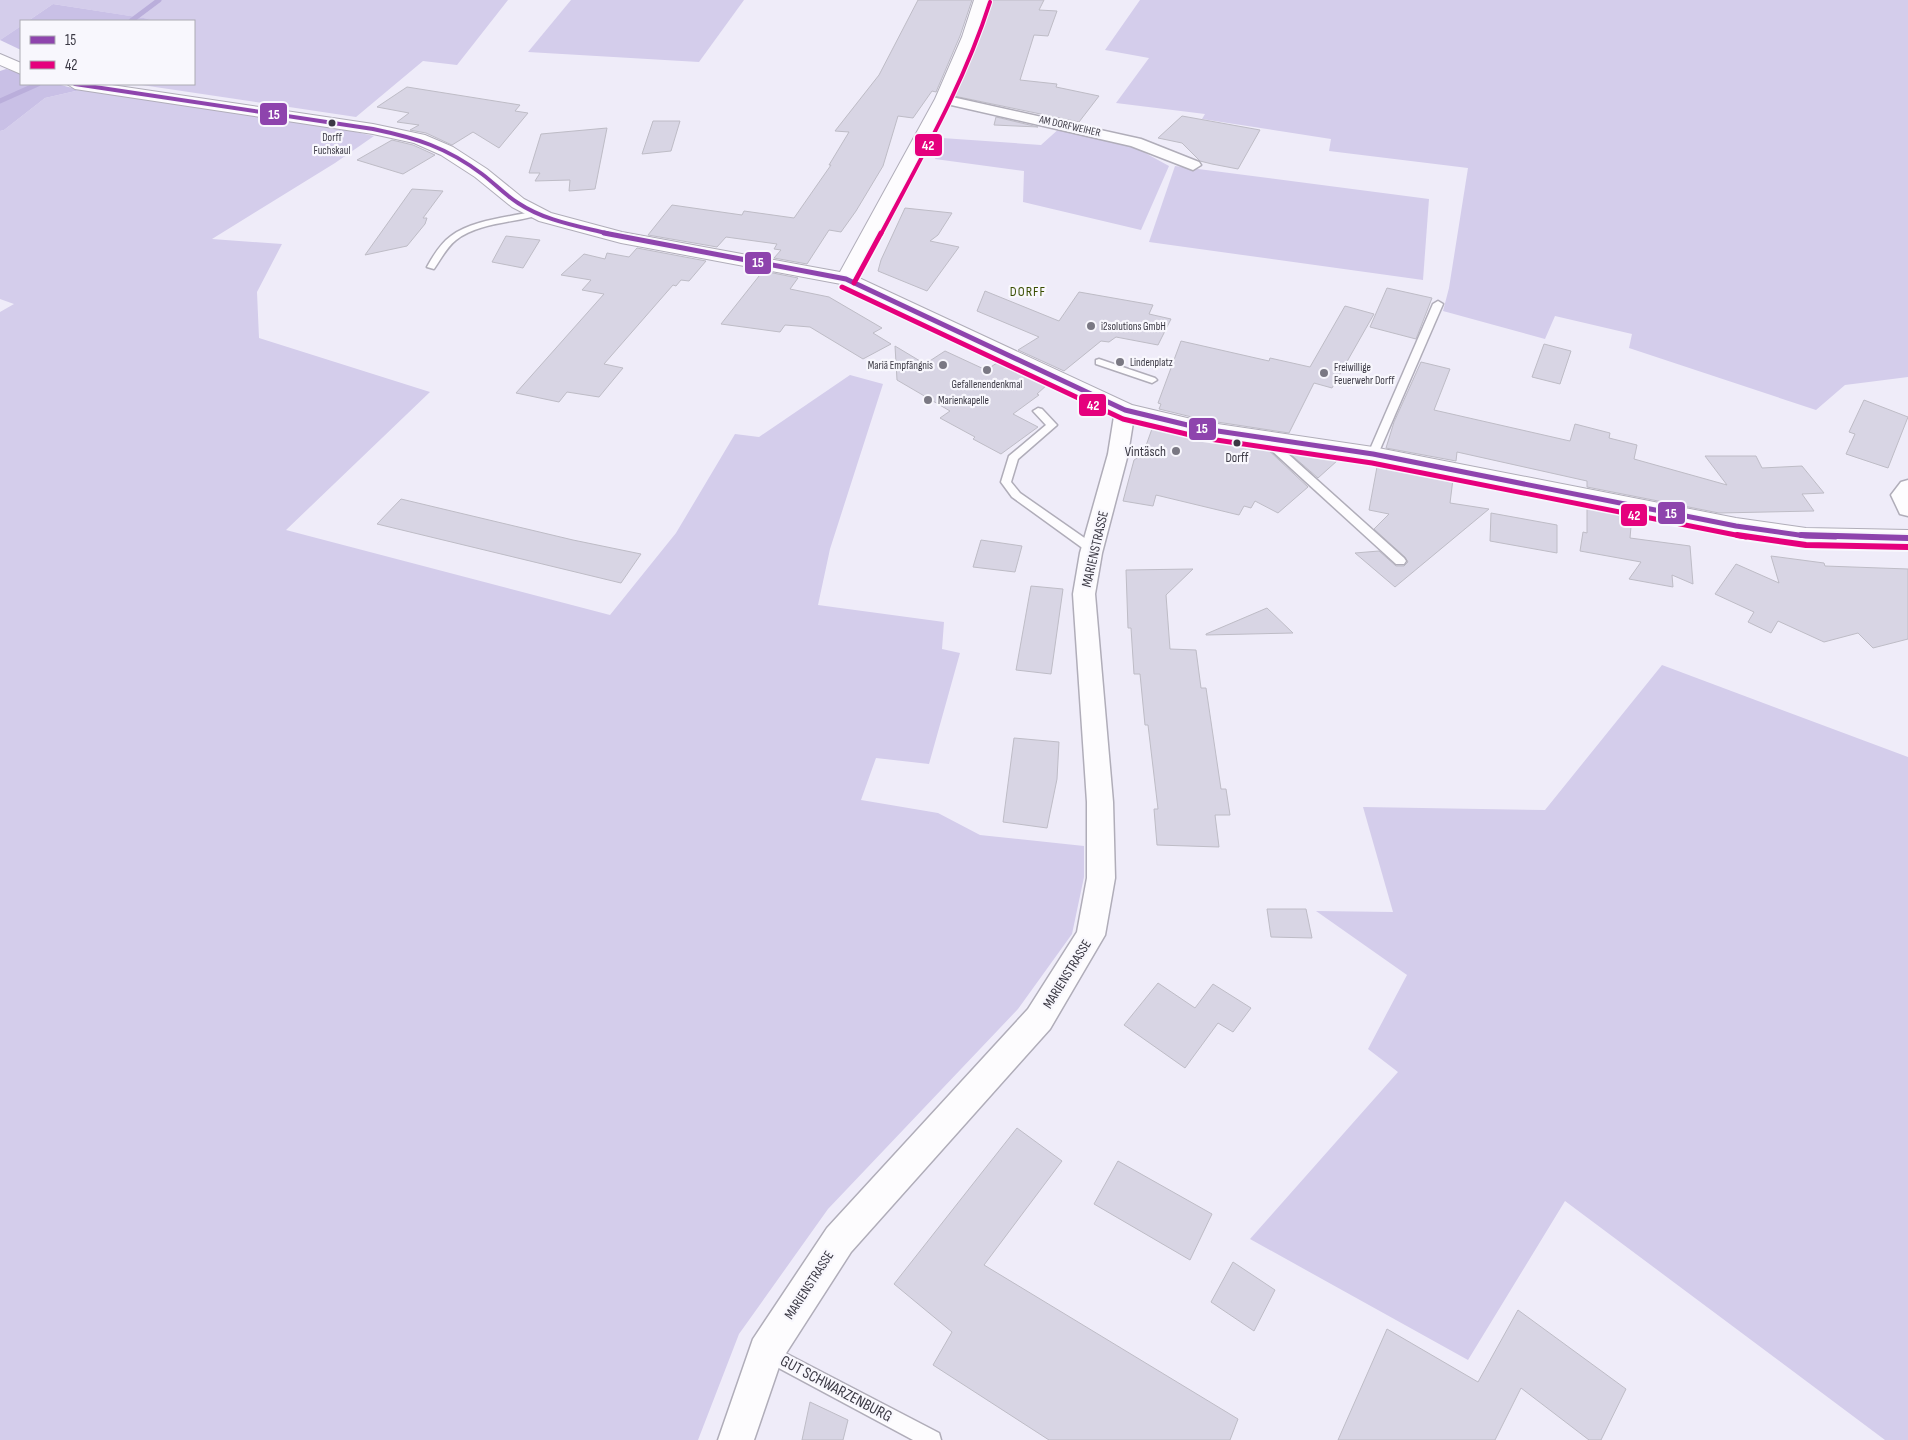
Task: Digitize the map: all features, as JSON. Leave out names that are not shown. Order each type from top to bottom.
[{"type":"street","points":[[846,279],[943,99],[954,68],[977,18],[981,0]]},
{"type":"street","points":[[0,59],[20,69]]},
{"type":"street","points":[[82,85],[209,103],[393,132],[412,137],[447,151],[481,173],[518,203],[554,220],[611,235],[846,279],[1125,410],[1204,429],[1373,454],[1736,526],[1806,536],[1908,538]]},
{"type":"street","name":"AM DORFWEIHER","points":[[943,99],[1136,142],[1193,165]]},
{"type":"street","name":"MARIENSTRASSE","points":[[736,1440],[766,1352],[839,1240],[1039,1019],[1091,935],[1101,878],[1100,802],[1084,594],[1092,550],[1118,454],[1125,410]]},
{"type":"street","points":[[1908,487],[1902,495],[1908,510]]},
{"type":"lane","points":[[432,267],[442,248],[463,232],[486,223],[519,218],[536,213]]},
{"type":"lane","points":[[1373,454],[1438,304]]},
{"type":"lane","points":[[1099,362],[1152,380]]},
{"type":"lane","points":[[1038,411],[1052,425],[1014,458],[1006,482],[1016,495],[1092,550]]},
{"type":"lane","points":[[1264,438],[1400,561]]},
{"type":"lane","name":"GUT SCHWARZENBURG","points":[[766,1352],[932,1440]]},
{"type":"shaded area","points":[[0,0],[508,0],[457,65],[423,61],[356,117],[142,85],[195,85],[195,20],[147,20],[149,19],[53,4],[29,20],[20,20],[20,27],[0,40]]},
{"type":"shaded area","points":[[571,0],[744,0],[699,62],[528,52]]},
{"type":"shaded area","points":[[1140,0],[1908,0],[1908,377],[1845,385],[1816,410],[1629,348],[1632,334],[1555,316],[1545,339],[1443,311],[1449,288],[1468,168],[1329,151],[1331,139],[1202,119],[1205,114],[1116,103],[1149,58],[1105,50]]},
{"type":"shaded area","points":[[53,4],[150,19],[148,20],[29,20]]},
{"type":"shaded area","points":[[20,27],[20,50],[0,40]]},
{"type":"shaded area","points":[[6,69],[20,73],[20,85],[61,85],[80,90],[45,98],[4,130],[0,131],[0,71]]},
{"type":"shaded area","points":[[80,90],[342,129],[374,136],[335,163],[212,239],[282,244],[257,292],[259,338],[430,392],[286,530],[610,615],[676,533],[735,434],[759,437],[850,375],[883,384],[830,549],[818,605],[944,622],[942,649],[960,653],[929,764],[876,758],[861,800],[938,813],[980,835],[1084,846],[1084,877],[1072,934],[1018,1009],[828,1209],[739,1334],[698,1440],[0,1440],[0,312],[14,304],[0,299],[0,131],[4,130],[45,98]]},
{"type":"shaded area","points":[[1061,127],[1127,143],[1169,166],[1141,230],[1023,202],[1024,171],[935,159],[942,138],[1041,145]]},
{"type":"shaded area","points":[[1175,166],[1429,199],[1423,280],[1149,242]]},
{"type":"shaded area","points":[[1662,665],[1908,757],[1908,1440],[1885,1440],[1565,1201],[1468,1360],[1250,1239],[1398,1072],[1368,1049],[1407,975],[1316,911],[1393,912],[1363,807],[1545,810]]},
{"type":"building","points":[[918,0],[972,0],[960,36],[936,92],[932,91],[913,118],[898,116],[883,166],[856,211],[841,232],[829,230],[807,264],[774,258],[781,250],[774,249],[777,244],[726,237],[717,247],[648,235],[672,205],[742,215],[744,211],[794,218],[831,165],[829,165],[849,132],[835,131],[879,75]]},
{"type":"building","points":[[990,0],[1044,0],[1039,10],[1057,11],[1048,36],[1034,35],[1020,80],[1057,84],[1056,87],[1099,96],[1079,122],[954,96],[979,38]]},
{"type":"building","points":[[407,87],[520,105],[515,111],[528,113],[499,148],[473,132],[452,145],[426,133],[410,130],[419,125],[397,122],[409,113],[377,107]]},
{"type":"building","points":[[1182,116],[1260,130],[1238,169],[1200,161],[1182,143],[1158,138]]},
{"type":"building","points":[[996,117],[1038,127],[994,125]]},
{"type":"building","points":[[653,121],[680,121],[671,151],[642,154]]},
{"type":"building","points":[[607,128],[595,189],[569,191],[570,180],[535,181],[540,173],[529,173],[541,134]]},
{"type":"building","points":[[392,140],[413,145],[435,155],[403,174],[357,160]]},
{"type":"building","points":[[412,189],[443,191],[423,218],[427,218],[425,224],[407,246],[365,255]]},
{"type":"building","points":[[905,208],[952,213],[938,235],[930,241],[959,247],[927,291],[878,271],[881,260]]},
{"type":"building","points":[[506,236],[540,240],[523,268],[492,262]]},
{"type":"building","points":[[637,248],[706,261],[689,281],[681,280],[676,286],[673,285],[604,364],[623,368],[599,397],[567,392],[559,402],[516,393],[604,294],[582,290],[591,280],[561,275],[584,254],[605,259],[607,253],[629,257]]},
{"type":"building","points":[[763,271],[798,278],[790,289],[829,297],[882,328],[873,333],[891,344],[863,359],[810,327],[785,325],[780,332],[721,324]]},
{"type":"building","points":[[1387,288],[1432,298],[1416,339],[1370,327]]},
{"type":"building","points":[[985,291],[1059,321],[1079,292],[1153,305],[1149,314],[1171,319],[1158,345],[1116,337],[1109,342],[1101,341],[1064,371],[1018,350],[1039,337],[977,311]]},
{"type":"building","points":[[1345,306],[1374,314],[1332,388],[1314,383],[1289,433],[1204,420],[1159,409],[1161,404],[1158,403],[1181,341],[1269,361],[1270,358],[1310,367]]},
{"type":"building","points":[[1544,344],[1571,351],[1560,384],[1532,377]]},
{"type":"building","points":[[895,346],[925,364],[945,351],[986,370],[1000,361],[1048,384],[1037,394],[1039,395],[1013,414],[1038,427],[1001,454],[973,439],[975,437],[940,418],[950,411],[897,380]]},
{"type":"building","points":[[1421,362],[1450,369],[1434,410],[1570,441],[1575,424],[1610,433],[1609,438],[1637,445],[1634,459],[1727,485],[1705,456],[1756,456],[1762,468],[1802,466],[1824,493],[1802,494],[1814,511],[1719,513],[1587,487],[1587,481],[1457,452],[1456,461],[1386,448],[1394,422]]},
{"type":"building","points":[[1864,400],[1908,417],[1888,468],[1846,454],[1855,434],[1849,432]]},
{"type":"building","points":[[1153,426],[1204,438],[1265,447],[1308,487],[1278,513],[1255,501],[1251,508],[1244,506],[1239,515],[1156,495],[1153,506],[1123,501],[1134,460],[1143,454]]},
{"type":"building","points":[[1287,451],[1338,460],[1318,478]]},
{"type":"building","points":[[1380,464],[1453,479],[1450,503],[1489,509],[1395,587],[1355,553],[1379,551],[1396,566],[1404,566],[1408,562],[1374,529],[1389,514],[1369,510],[1377,467],[1379,468]]},
{"type":"building","points":[[401,499],[573,540],[641,554],[621,583],[377,524]]},
{"type":"building","points":[[1587,506],[1632,515],[1630,538],[1690,546],[1693,584],[1672,575],[1673,587],[1629,579],[1641,562],[1580,551],[1583,532],[1587,533]]},
{"type":"building","points":[[1491,513],[1557,525],[1557,553],[1490,541]]},
{"type":"building","points":[[981,540],[1022,546],[1015,572],[973,567]]},
{"type":"building","points":[[1771,556],[1824,563],[1825,566],[1908,569],[1908,639],[1873,648],[1858,633],[1824,642],[1778,621],[1771,633],[1748,622],[1754,612],[1715,594],[1736,564],[1779,583]]},
{"type":"building","points":[[1193,569],[1166,595],[1170,649],[1196,650],[1201,688],[1206,688],[1221,789],[1226,789],[1230,815],[1215,815],[1219,847],[1157,845],[1154,809],[1158,809],[1148,725],[1145,725],[1140,674],[1134,674],[1131,628],[1128,628],[1126,570]]},
{"type":"building","points":[[1031,586],[1063,589],[1051,674],[1016,670]]},
{"type":"building","points":[[1267,608],[1293,633],[1206,635],[1206,634]]},
{"type":"building","points":[[1014,738],[1059,742],[1057,779],[1047,828],[1003,822]]},
{"type":"building","points":[[1267,909],[1306,909],[1312,938],[1271,937]]},
{"type":"building","points":[[1158,983],[1195,1008],[1213,984],[1251,1008],[1233,1032],[1218,1023],[1185,1068],[1124,1025]]},
{"type":"building","points":[[1017,1128],[1062,1161],[984,1265],[1238,1419],[1230,1440],[1049,1440],[933,1365],[952,1332],[894,1284]]},
{"type":"building","points":[[1118,1161],[1212,1214],[1190,1260],[1094,1204]]},
{"type":"building","points":[[1233,1262],[1275,1290],[1254,1331],[1211,1302]]},
{"type":"building","points":[[1518,1310],[1626,1389],[1601,1440],[1589,1440],[1521,1388],[1495,1440],[1338,1440],[1387,1329],[1478,1382]]},
{"type":"building","points":[[810,1402],[848,1420],[843,1440],[802,1440]]},
{"type":"waterway","points":[[132,20],[159,0]]},
{"type":"waterway","points":[[0,101],[36,85]]},
{"type":"transit line","name":"42","points":[[854,283],[951,103],[978,40],[990,2]]},
{"type":"transit line","name":"15","points":[[82,85],[373,129],[419,139],[447,151],[481,173],[518,203],[545,217],[621,237],[846,279],[1125,410],[1204,429],[1373,454],[1736,526],[1806,536],[1908,538]]},
{"type":"transit line","name":"42","points":[[842,287],[1123,419],[1203,438],[1372,463],[1735,535],[1806,545],[1908,547]]},
{"type":"place","name":"Dorff Fuchskaul","points":[[332,123]]},
{"type":"place","name":"i2solutions GmbH","points":[[1091,326]]},
{"type":"place","name":"Lindenplatz","points":[[1120,362]]},
{"type":"place","name":"Mariä Empfängnis","points":[[943,365]]},
{"type":"place","name":"Gefallenendenkmal","points":[[987,370]]},
{"type":"place","name":"Freiwillige Feuerwehr Dorff","points":[[1324,373]]},
{"type":"place","name":"Marienkapelle","points":[[928,400]]},
{"type":"place","name":"Dorff","points":[[1237,443]]},
{"type":"place","name":"Vintäsch","points":[[1176,451]]},
{"type":"district","name":"DORFF","points":[[1028,291]]}]
